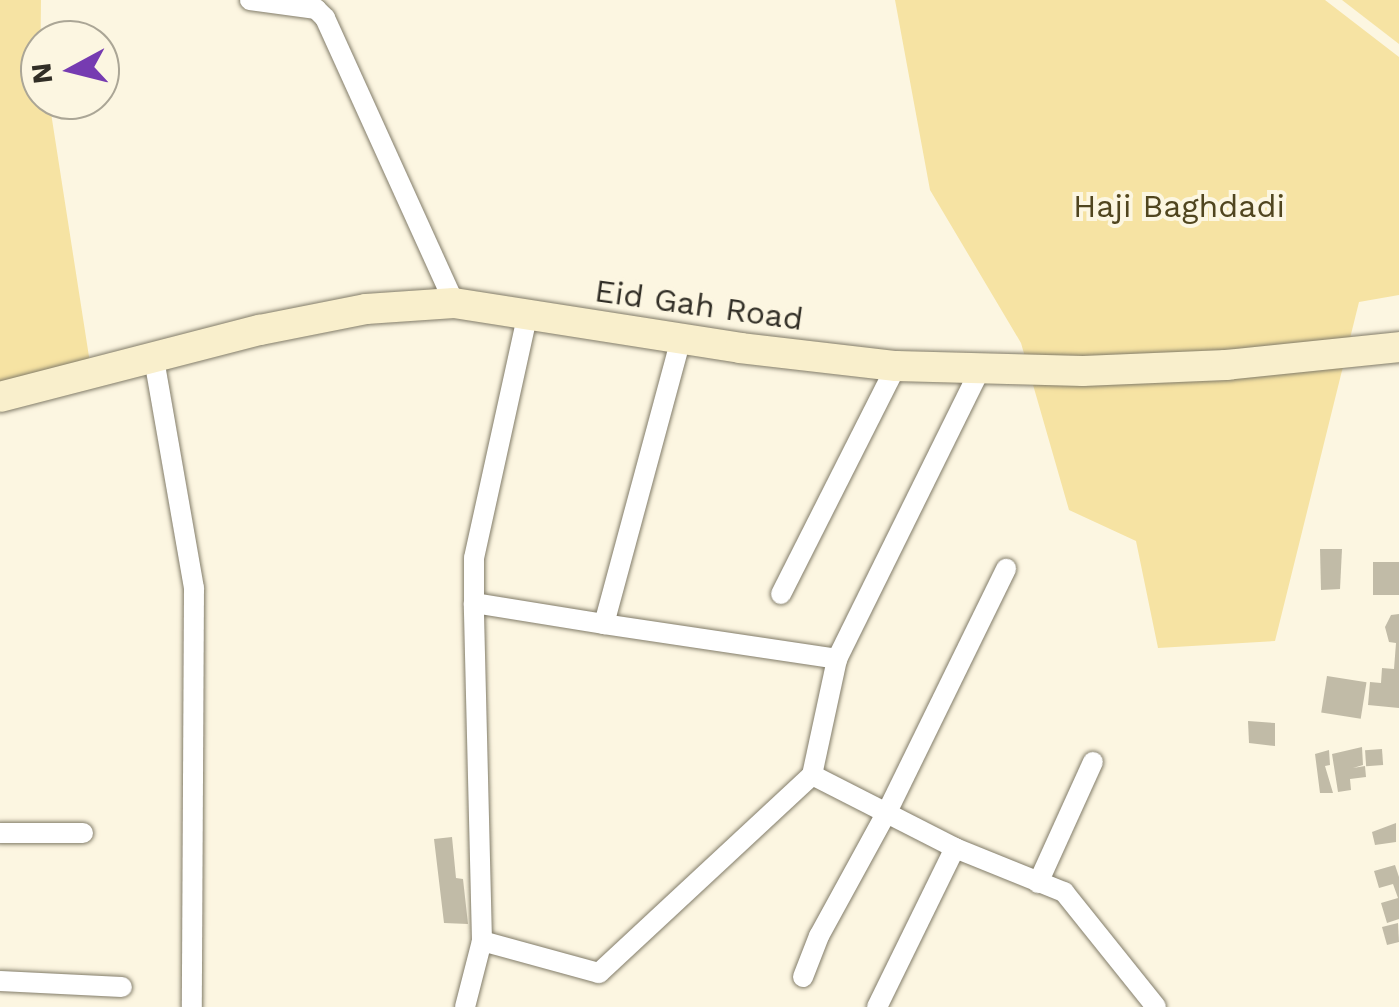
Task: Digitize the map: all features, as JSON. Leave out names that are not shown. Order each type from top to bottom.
[{"type":"main road","name":"Eid Gah Road","points":[[0,397],[260,330],[366,309],[454,303],[681,339],[896,366],[980,370],[1226,366],[1399,347]]},
{"type":"street","points":[[250,0],[316,8],[325,18],[454,303]]},
{"type":"street","points":[[465,1007],[482,942],[474,558],[527,316]]},
{"type":"street","points":[[604,624],[681,339]]},
{"type":"street","points":[[154,359],[194,588],[192,1007]]},
{"type":"street","points":[[781,594],[896,366]]},
{"type":"street","points":[[482,942],[599,973],[812,775],[837,659],[980,370]]},
{"type":"street","points":[[803,977],[820,936],[887,812],[1006,569]]},
{"type":"street","points":[[474,603],[837,659]]},
{"type":"street","points":[[1038,883],[1093,762]]},
{"type":"street","points":[[812,775],[955,848],[1064,892],[1156,1007]]},
{"type":"street","points":[[0,834],[84,833]]},
{"type":"street","points":[[877,1007],[955,848]]},
{"type":"street","points":[[0,981],[122,987]]},
{"type":"green space","points":[[0,0],[41,0],[41,20],[20,20],[20,120],[52,120],[90,363],[0,388]]},
{"type":"green space","name":"Haji Baghdadi","points":[[895,0],[1325,0],[1399,57],[1399,295],[1359,302],[1275,641],[1158,648],[1136,541],[1069,510],[1021,343],[930,190]]},
{"type":"green space","points":[[1342,0],[1399,0],[1399,44]]},
{"type":"building","points":[[1320,549],[1342,549],[1340,589],[1321,590]]},
{"type":"building","points":[[1373,562],[1399,562],[1399,595],[1373,595]]},
{"type":"building","points":[[1399,614],[1399,708],[1368,705],[1370,682],[1381,683],[1382,668],[1394,669],[1396,643],[1389,642],[1385,627],[1391,615]]},
{"type":"building","points":[[1327,676],[1367,682],[1361,719],[1321,713]]},
{"type":"building","points":[[1248,721],[1275,723],[1275,746],[1249,743]]},
{"type":"building","points":[[1362,747],[1363,765],[1353,768],[1365,766],[1366,777],[1350,779],[1351,790],[1338,792],[1332,754]]},
{"type":"building","points":[[1382,749],[1383,765],[1366,766],[1365,750]]},
{"type":"building","points":[[1329,750],[1330,765],[1325,766],[1333,793],[1320,793],[1315,754]]},
{"type":"building","points":[[1396,823],[1396,842],[1375,845],[1372,832]]},
{"type":"building","points":[[452,837],[456,878],[463,879],[468,924],[444,923],[434,839]]},
{"type":"building","points":[[1395,865],[1399,877],[1399,919],[1387,923],[1381,903],[1398,898],[1393,884],[1379,888],[1374,871]]},
{"type":"building","points":[[1398,923],[1399,942],[1387,945],[1382,927]]}]
